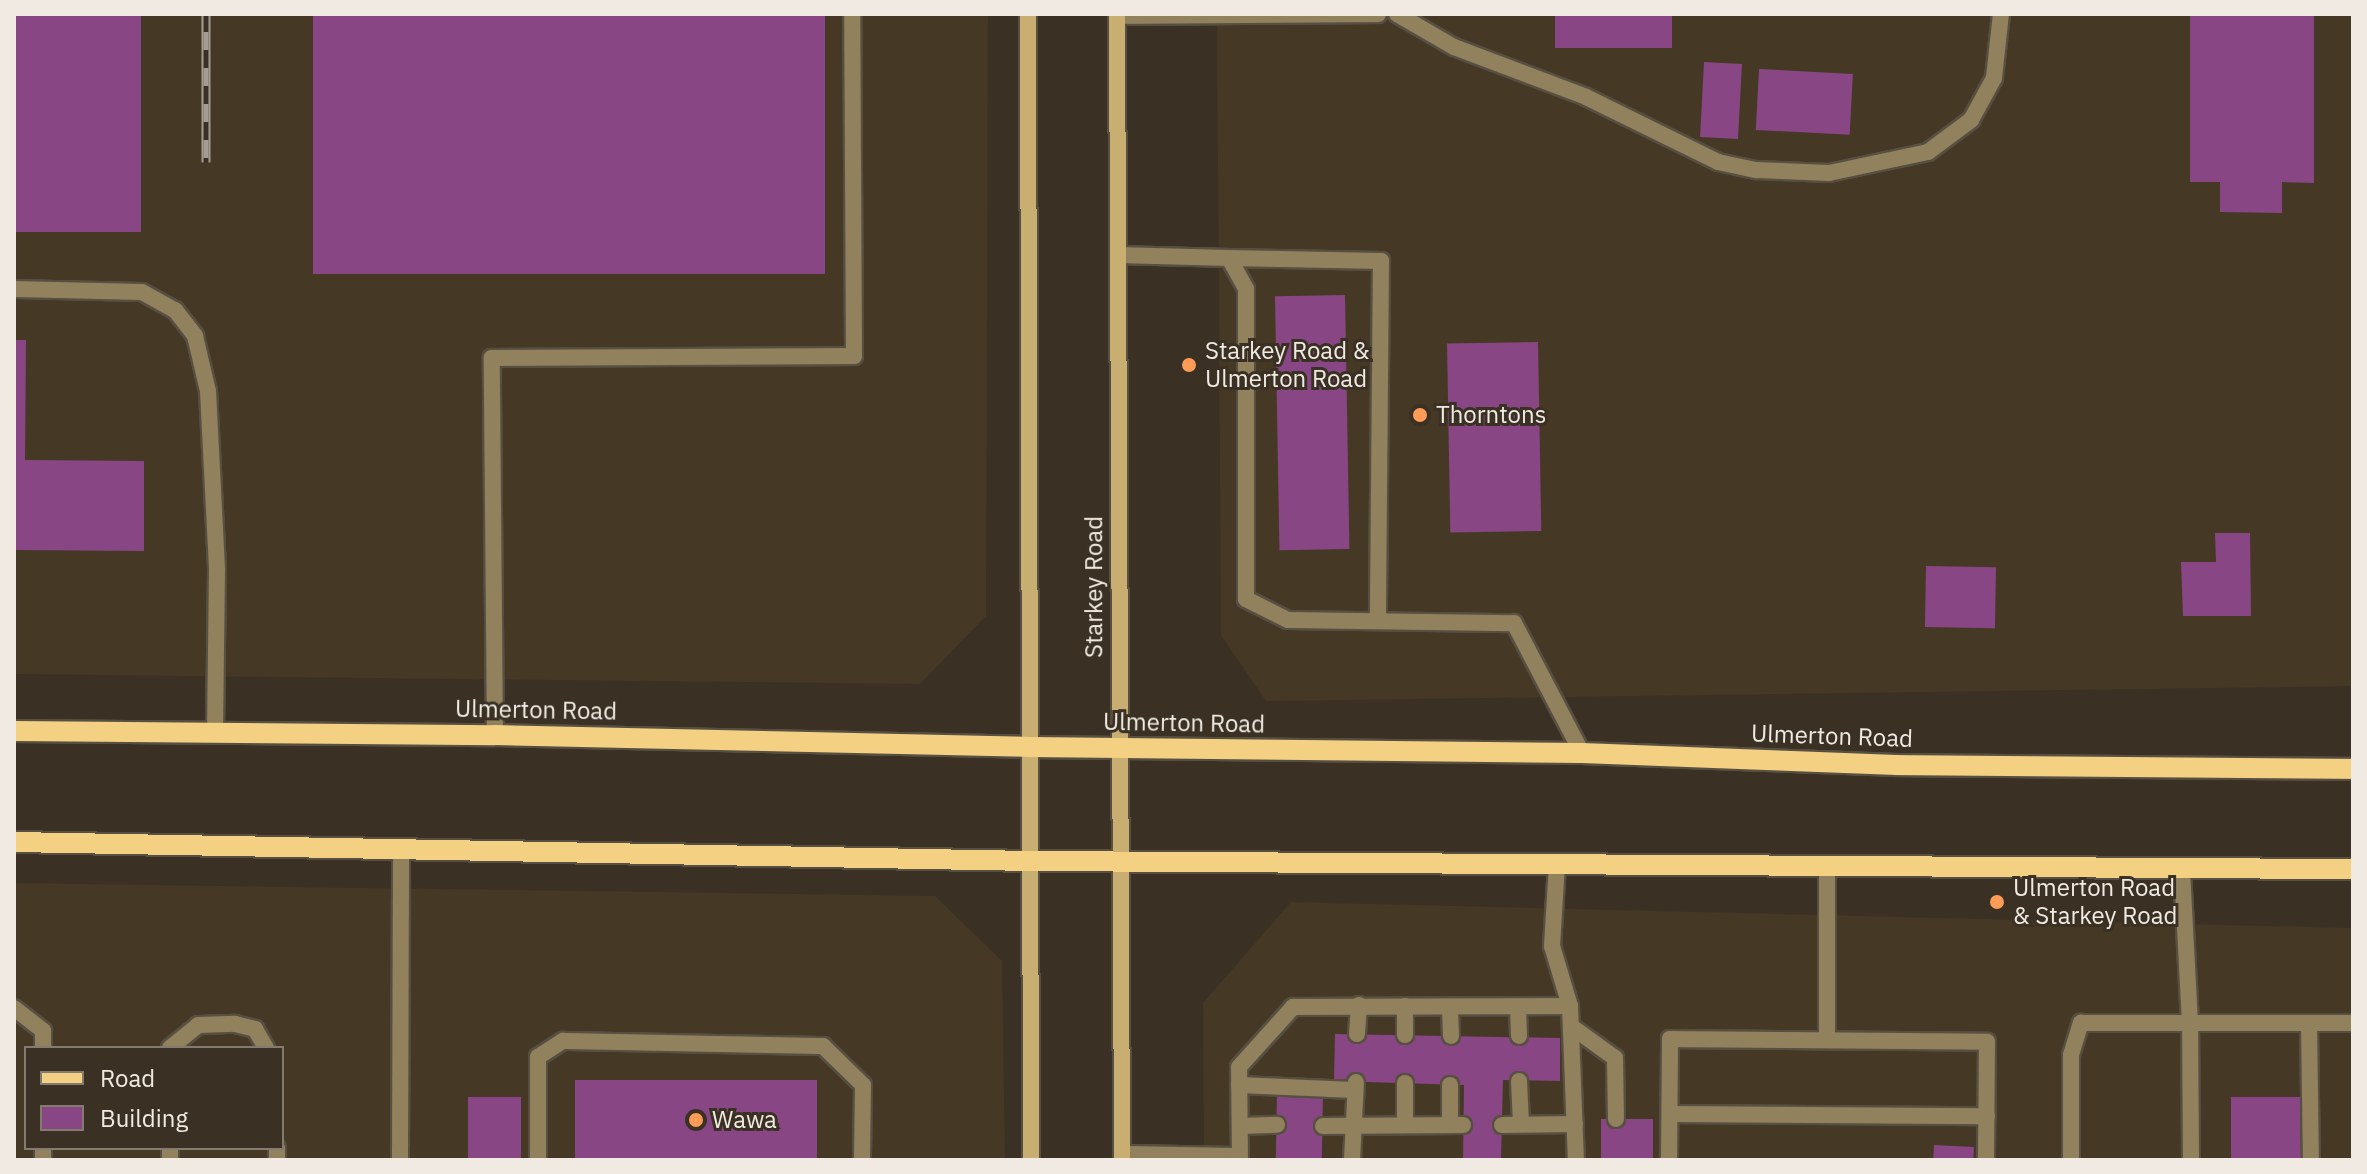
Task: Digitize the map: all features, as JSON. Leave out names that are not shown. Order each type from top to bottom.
[{"type":"main road","points":[[1028,14],[1031,1160]]},
{"type":"main road","name":"Starkey Road","points":[[1117,15],[1122,1157]]},
{"type":"main road","name":"Ulmerton Road","points":[[14,731],[495,735],[1030,747],[1582,753],[1897,765],[2353,769]]},
{"type":"main road","points":[[14,842],[1031,861],[2353,869]]},
{"type":"lane","points":[[495,735],[492,358],[854,356],[852,14]]},
{"type":"lane","points":[[1117,15],[1378,14]]},
{"type":"lane","points":[[1397,14],[1454,47],[1586,97],[1718,162],[1757,170],[1829,173],[1928,152],[1971,120],[1994,78],[2001,14]]},
{"type":"lane","points":[[1118,255],[1381,261],[1378,621]]},
{"type":"lane","points":[[1229,258],[1246,289],[1246,599],[1288,620],[1514,623],[1582,753]]},
{"type":"lane","points":[[14,289],[142,292],[175,310],[195,336],[208,391],[217,568],[215,732]]},
{"type":"lane","points":[[400,1160],[401,848]]},
{"type":"lane","points":[[1557,864],[1552,946],[1570,1006],[1576,1160]]},
{"type":"lane","points":[[1827,867],[1827,1039]]},
{"type":"lane","points":[[2182,869],[2190,1023],[2191,1160]]},
{"type":"lane","points":[[1357,1034],[1359,1005]]},
{"type":"lane","points":[[1405,1006],[1405,1035]]},
{"type":"lane","points":[[1122,1157],[1240,1158],[1239,1067],[1293,1007],[1570,1006]]},
{"type":"lane","points":[[1518,1007],[1519,1036]]},
{"type":"lane","points":[[14,1008],[43,1031],[43,1046]]},
{"type":"lane","points":[[1450,1008],[1451,1036]]},
{"type":"lane","points":[[2071,1160],[2071,1055],[2081,1023],[2353,1023]]},
{"type":"lane","points":[[2309,1023],[2311,1160]]},
{"type":"lane","points":[[172,1046],[198,1025],[235,1024],[255,1029],[265,1046]]},
{"type":"lane","points":[[1572,1027],[1615,1058],[1616,1119]]},
{"type":"lane","points":[[1669,1160],[1670,1039],[1987,1042],[1986,1160]]},
{"type":"lane","points":[[538,1160],[538,1057],[563,1041],[823,1046],[863,1085],[862,1160]]},
{"type":"lane","points":[[1519,1081],[1521,1124]]},
{"type":"lane","points":[[1405,1083],[1405,1125]]},
{"type":"lane","points":[[1239,1085],[1355,1086],[1352,1160]]},
{"type":"lane","points":[[1323,1126],[1457,1125],[1450,1085]]},
{"type":"lane","points":[[1670,1114],[1987,1116]]},
{"type":"lane","points":[[1502,1125],[1575,1124]]},
{"type":"lane","points":[[1240,1126],[1277,1125]]},
{"type":"shaded area","points":[[14,14],[988,14],[986,616],[920,684],[14,674]]},
{"type":"shaded area","points":[[1217,14],[2353,14],[2353,686],[1266,701],[1221,635]]},
{"type":"shaded area","points":[[14,883],[935,896],[1002,961],[1005,1160],[14,1160]]},
{"type":"shaded area","points":[[1291,902],[2353,928],[2353,1160],[1204,1160],[1203,1003]]},
{"type":"building","points":[[14,14],[141,14],[141,232],[14,232]]},
{"type":"building","points":[[313,14],[825,14],[825,274],[313,274]]},
{"type":"building","points":[[1555,14],[1672,14],[1672,48],[1555,48]]},
{"type":"building","points":[[2190,14],[2314,14],[2314,183],[2282,182],[2282,213],[2220,212],[2220,182],[2190,182]]},
{"type":"building","points":[[1704,62],[1742,64],[1738,139],[1700,137]]},
{"type":"building","points":[[1759,69],[1853,74],[1850,135],[1756,130]]},
{"type":"building","points":[[1345,295],[1349,549],[1279,550],[1275,296]]},
{"type":"building","points":[[14,340],[26,340],[25,460],[144,461],[144,551],[14,550]]},
{"type":"building","points":[[1538,342],[1541,531],[1450,533],[1447,344]]},
{"type":"building","points":[[2215,533],[2250,533],[2251,616],[2183,616],[2181,562],[2216,562]]},
{"type":"building","points":[[1926,566],[1996,567],[1995,628],[1925,627]]},
{"type":"building","points":[[1335,1034],[1560,1038],[1560,1081],[1503,1080],[1501,1160],[1463,1160],[1464,1085],[1334,1081]]},
{"type":"building","name":"Wawa","points":[[575,1080],[817,1080],[817,1160],[575,1160]]},
{"type":"building","points":[[1277,1091],[1323,1092],[1322,1160],[1276,1160]]},
{"type":"building","points":[[468,1097],[521,1097],[521,1160],[468,1160]]},
{"type":"building","points":[[2231,1097],[2302,1097],[2302,1160],[2231,1160]]},
{"type":"building","points":[[1601,1119],[1653,1119],[1653,1160],[1601,1160]]},
{"type":"building","points":[[1934,1145],[1974,1147],[1973,1160],[1933,1160]]},
{"type":"railway","points":[[206,14],[206,162]]},
{"type":"place","name":"Starkey Road & Ulmerton Road","points":[[1189,365]]},
{"type":"place","name":"Thorntons","points":[[1420,415]]},
{"type":"place","name":"Ulmerton Road & Starkey Road","points":[[1997,902]]},
{"type":"place","name":"Wawa","points":[[696,1120]]}]
